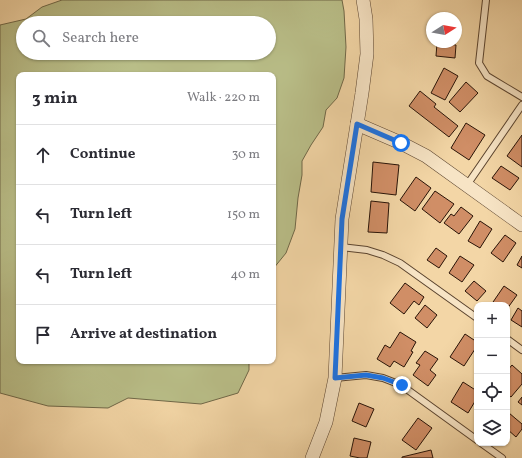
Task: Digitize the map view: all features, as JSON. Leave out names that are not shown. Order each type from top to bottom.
[{"type":"street","points":[[312,458],[326,422],[335,378],[342,219],[367,54],[366,19],[363,0]]},
{"type":"street","points":[[357,124],[401,143],[426,156],[522,225]]},
{"type":"lane","points":[[486,0],[479,62],[487,76],[522,97]]},
{"type":"lane","points":[[467,185],[522,105]]},
{"type":"lane","points":[[340,247],[372,252],[383,255],[400,263],[474,316]]},
{"type":"lane","points":[[510,341],[522,350]]},
{"type":"lane","points":[[335,378],[366,375],[383,378],[402,385],[474,438]]},
{"type":"lane","points":[[485,446],[502,458]]},
{"type":"green space","points":[[62,0],[342,0],[346,47],[344,78],[337,98],[326,110],[323,127],[302,161],[302,175],[295,229],[286,253],[276,265],[276,72],[16,72],[16,364],[249,364],[249,370],[238,393],[201,404],[128,398],[108,408],[48,406],[0,393],[0,25],[16,21],[16,60],[276,60],[276,16],[30,16],[42,7]]},
{"type":"building","points":[[437,48],[456,48],[455,58],[436,56]]},
{"type":"building","points":[[444,68],[458,76],[445,100],[431,93]]},
{"type":"building","points":[[466,82],[478,93],[460,112],[449,102]]},
{"type":"building","points":[[420,91],[436,104],[434,107],[458,126],[449,137],[409,106]]},
{"type":"building","points":[[466,123],[485,135],[469,160],[451,148]]},
{"type":"building","points":[[522,135],[522,167],[507,156]]},
{"type":"building","points":[[373,162],[399,165],[396,195],[371,192]]},
{"type":"building","points":[[501,166],[519,178],[510,190],[492,178]]},
{"type":"building","points":[[416,177],[431,188],[415,211],[400,200]]},
{"type":"building","points":[[435,191],[454,204],[440,223],[422,209]]},
{"type":"building","points":[[371,201],[389,203],[387,233],[368,232]]},
{"type":"building","points":[[461,207],[473,216],[459,234],[444,223],[451,214],[454,216]]},
{"type":"building","points":[[480,221],[492,229],[480,248],[468,241]]},
{"type":"building","points":[[505,235],[516,243],[503,262],[491,253]]},
{"type":"building","points":[[436,248],[447,256],[439,268],[427,260]]},
{"type":"building","points":[[460,256],[474,265],[462,282],[449,273]]},
{"type":"building","points":[[522,256],[522,268],[517,265]]},
{"type":"building","points":[[474,281],[486,291],[477,301],[465,291]]},
{"type":"building","points":[[405,283],[424,297],[419,305],[414,301],[404,314],[390,303]]},
{"type":"building","points":[[504,286],[517,295],[510,305],[510,302],[493,302]]},
{"type":"building","points":[[425,305],[437,315],[427,328],[415,318]]},
{"type":"building","points":[[518,308],[522,311],[522,327],[511,320]]},
{"type":"building","points":[[400,332],[416,342],[411,351],[413,352],[404,367],[394,361],[390,367],[377,359],[385,345],[390,348]]},
{"type":"building","points":[[465,334],[474,340],[474,351],[464,366],[450,357]]},
{"type":"building","points":[[425,351],[438,359],[430,370],[436,375],[428,386],[413,375],[420,365],[416,363]]},
{"type":"building","points":[[512,365],[522,374],[522,384],[511,397],[510,396],[510,367]]},
{"type":"building","points":[[463,382],[474,389],[474,403],[468,413],[451,402]]},
{"type":"building","points":[[522,397],[522,405],[518,402]]},
{"type":"building","points":[[359,403],[374,409],[366,427],[352,421]]},
{"type":"building","points":[[510,414],[522,424],[522,429],[516,437],[510,432]]},
{"type":"building","points":[[418,418],[432,428],[416,450],[402,440]]},
{"type":"building","points":[[354,438],[371,442],[367,458],[350,456]]},
{"type":"building","points":[[431,450],[433,458],[402,458],[402,457]]},
{"type":"route","points":[[401,143],[357,124],[342,219],[335,378],[366,375],[383,378],[402,385]]}]
